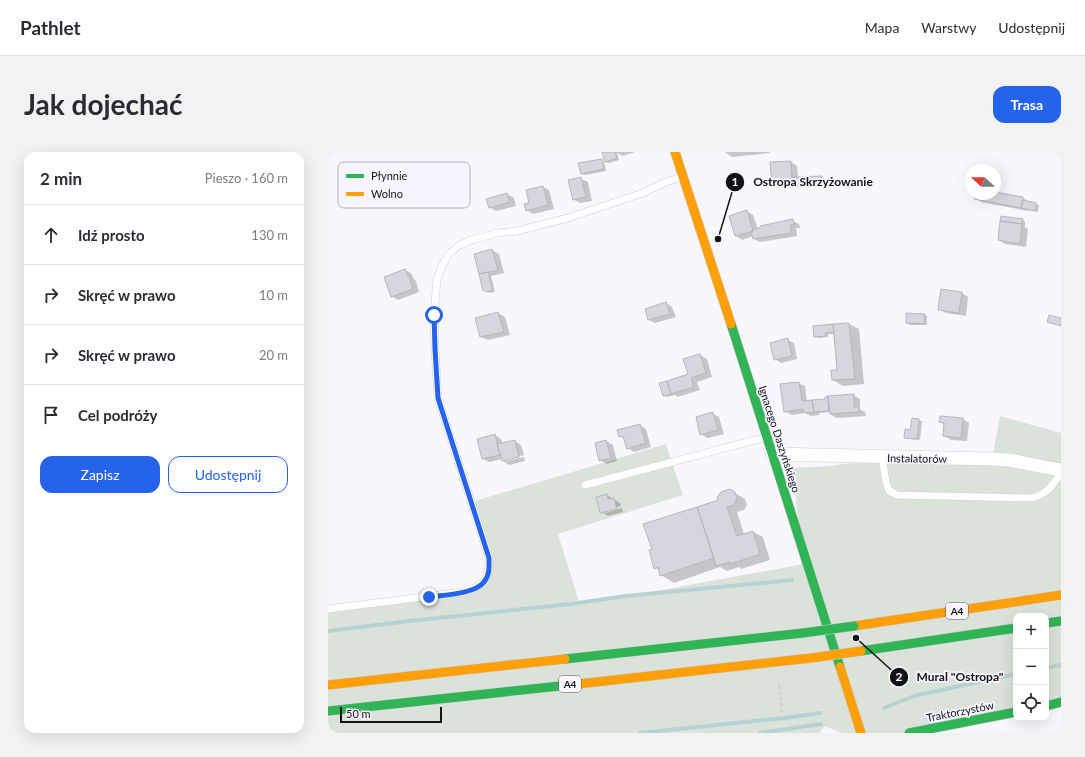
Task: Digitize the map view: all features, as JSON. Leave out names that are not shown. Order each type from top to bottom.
[{"type":"main road","name":"Ignacego Daszyńskiego","points":[[675,152],[805,554],[860,733]]},
{"type":"main road","name":"A4","points":[[328,685],[803,633],[1061,595]]},
{"type":"main road","points":[[1049,623],[1061,621]]},
{"type":"main road","name":"A4","points":[[328,711],[811,658],[1013,628]]},
{"type":"main road","points":[[1049,705],[1061,702]]},
{"type":"main road","name":"Traktorzystów","points":[[909,733],[1013,713]]},
{"type":"street","name":"Instalatorów","points":[[772,454],[1009,460],[1061,472]]},
{"type":"lane","points":[[328,610],[463,592],[477,588],[484,583],[488,575],[489,558],[438,398],[434,315],[437,279],[449,254],[458,246],[471,240],[568,218],[640,194],[666,182],[683,177]]},
{"type":"lane","points":[[585,485],[766,437]]},
{"type":"lane","points":[[882,457],[889,491],[897,496],[1032,498],[1041,496],[1047,491],[1061,472]]},
{"type":"path","points":[[779,685],[782,712]]},
{"type":"shaded area","points":[[1000,416],[1061,433],[1061,464],[993,454]]},
{"type":"shaded area","points":[[666,444],[683,495],[558,534],[580,605],[804,564],[793,468],[829,466],[922,454],[991,462],[1061,476],[1061,704],[1049,711],[1049,613],[1013,613],[1013,713],[909,733],[842,733],[825,726],[819,733],[328,733],[328,610],[477,588],[488,575],[485,547],[475,501]]},
{"type":"building","points":[[602,152],[615,152],[617,158],[605,162]]},
{"type":"building","points":[[602,159],[604,169],[581,174],[578,163]]},
{"type":"building","points":[[791,161],[792,184],[772,185],[770,162]]},
{"type":"building","points":[[822,176],[822,183],[792,184],[792,178]]},
{"type":"building","points":[[581,177],[586,197],[573,200],[568,180]]},
{"type":"building","points":[[543,186],[548,205],[526,211],[524,204],[529,203],[526,190]]},
{"type":"building","points":[[507,193],[510,202],[489,208],[486,199]]},
{"type":"building","points":[[1001,193],[1023,197],[1021,208],[979,200],[1001,200]]},
{"type":"building","points":[[1023,200],[1036,203],[1035,211],[1021,208]]},
{"type":"building","points":[[747,210],[753,231],[735,236],[729,216]]},
{"type":"building","points":[[1001,216],[1023,219],[1022,224],[1000,221]]},
{"type":"building","points":[[793,219],[794,224],[790,225],[791,233],[753,239],[751,231],[753,231],[753,229],[760,228],[760,226]]},
{"type":"building","points":[[1000,221],[1022,224],[1020,244],[998,240]]},
{"type":"building","points":[[492,249],[498,270],[479,274],[474,254]]},
{"type":"building","points":[[405,269],[413,289],[391,297],[384,277]]},
{"type":"building","points":[[488,272],[493,290],[486,292],[485,290],[483,291],[479,274]]},
{"type":"building","points":[[941,289],[962,292],[959,313],[938,310]]},
{"type":"building","points":[[666,302],[670,314],[648,320],[645,309]]},
{"type":"building","points":[[498,312],[504,332],[480,337],[475,318]]},
{"type":"building","points":[[906,313],[925,314],[924,324],[906,323]]},
{"type":"building","points":[[1049,315],[1061,318],[1061,326],[1047,322]]},
{"type":"building","points":[[849,323],[855,379],[832,380],[831,370],[837,370],[833,324]]},
{"type":"building","points":[[833,324],[834,332],[825,333],[826,336],[814,337],[813,326]]},
{"type":"building","points":[[788,338],[792,356],[774,360],[770,343]]},
{"type":"building","points":[[700,354],[706,373],[691,378],[694,387],[671,394],[667,381],[688,374],[683,359]]},
{"type":"building","points":[[667,381],[671,394],[663,396],[659,383]]},
{"type":"building","points":[[799,382],[802,401],[812,400],[814,412],[804,413],[803,409],[784,412],[780,384]]},
{"type":"building","points":[[854,394],[854,407],[859,407],[859,412],[830,414],[828,396]]},
{"type":"building","points":[[828,396],[829,411],[814,412],[812,400],[825,399],[825,397]]},
{"type":"building","points":[[713,412],[718,430],[700,435],[696,417]]},
{"type":"building","points":[[940,416],[963,418],[961,438],[943,436],[944,423],[939,422]]},
{"type":"building","points":[[912,418],[919,419],[917,439],[904,438],[905,429],[910,430]]},
{"type":"building","points":[[640,424],[646,443],[627,449],[623,436],[619,437],[617,430]]},
{"type":"building","points":[[495,434],[500,455],[482,459],[477,439]]},
{"type":"building","points":[[515,440],[519,457],[502,461],[497,444]]},
{"type":"building","points":[[606,440],[611,458],[599,461],[595,443]]},
{"type":"building","points":[[730,489],[735,492],[737,498],[734,505],[727,507],[737,536],[753,531],[760,554],[731,564],[730,562],[716,566],[697,507],[718,500],[717,497],[721,492]]},
{"type":"building","points":[[607,494],[608,499],[614,498],[617,509],[600,513],[596,497]]},
{"type":"building","points":[[697,507],[714,558],[660,576],[658,567],[654,569],[649,550],[652,549],[643,524]]},
{"type":"waterway","points":[[328,631],[571,604],[626,596],[792,580]]},
{"type":"waterway","points":[[1049,667],[1061,665]]},
{"type":"waterway","points":[[884,708],[914,696],[1013,675]]},
{"type":"waterway","points":[[640,733],[820,713]]},
{"type":"waterway","points":[[760,733],[821,724]]},
{"type":"traffic: fast","points":[[731,324],[840,667]]},
{"type":"traffic: fast","points":[[1049,623],[1061,621]]},
{"type":"traffic: fast","points":[[803,633],[854,626]]},
{"type":"traffic: fast","points":[[861,651],[1013,628]]},
{"type":"traffic: fast","points":[[565,659],[803,633]]},
{"type":"traffic: fast","points":[[328,711],[569,685]]},
{"type":"traffic: fast","points":[[1049,705],[1061,702]]},
{"type":"traffic: fast","points":[[909,733],[1013,713]]},
{"type":"traffic: slow","points":[[675,152],[731,324]]},
{"type":"traffic: slow","points":[[854,626],[1061,595]]},
{"type":"traffic: slow","points":[[811,658],[861,651]]},
{"type":"traffic: slow","points":[[569,685],[811,658]]},
{"type":"traffic: slow","points":[[328,685],[565,659]]},
{"type":"traffic: slow","points":[[840,667],[861,733]]},
{"type":"place","name":"Ostropa Skrzyżowanie","points":[[718,239]]},
{"type":"place","name":"Mural \"Ostropa\"","points":[[856,638]]},
{"type":"route","points":[[429,597],[463,592],[477,588],[484,583],[488,575],[489,567],[489,558],[438,398],[434,315]]}]
